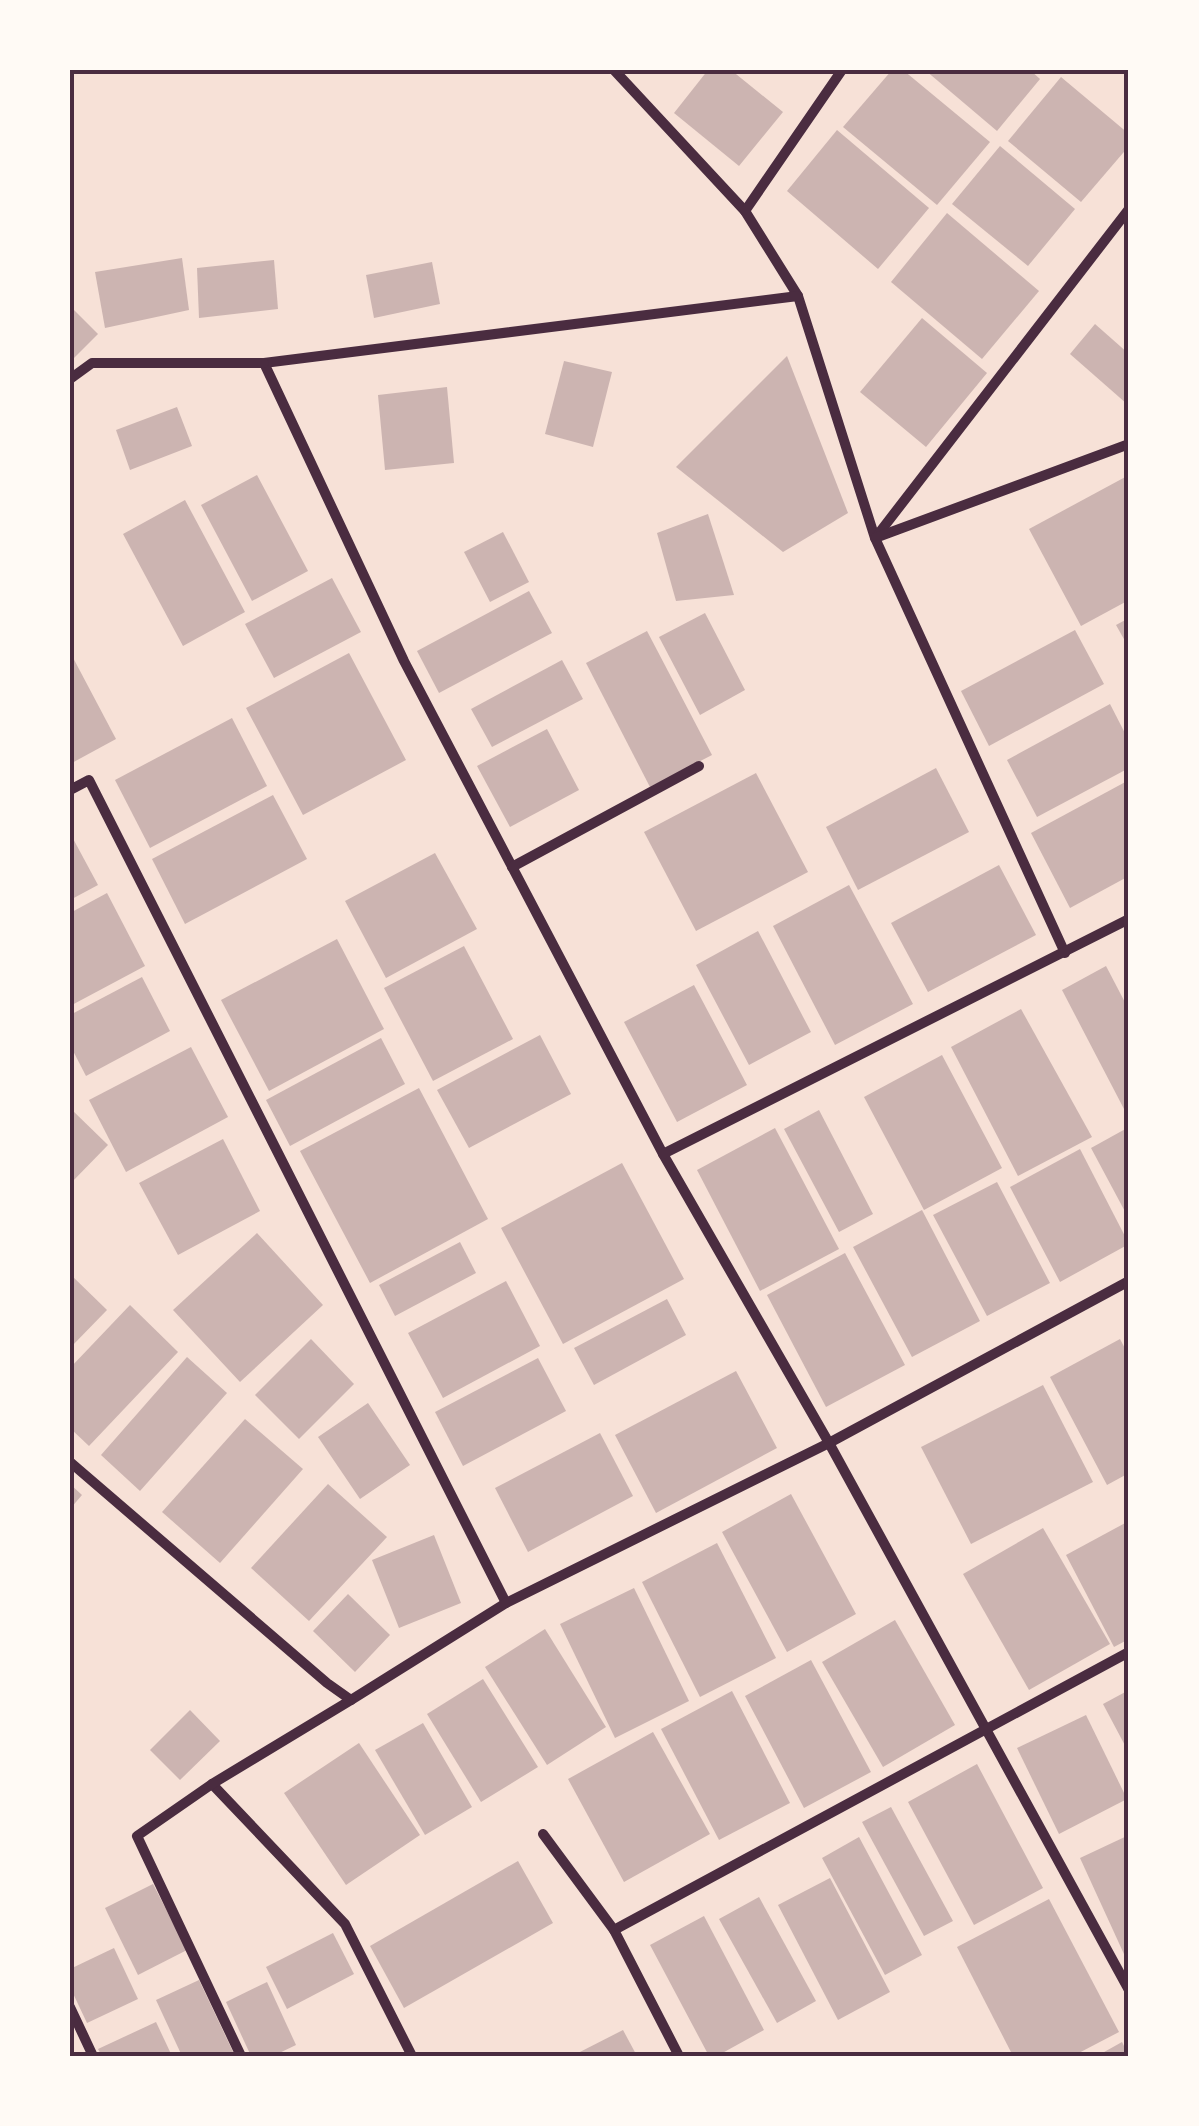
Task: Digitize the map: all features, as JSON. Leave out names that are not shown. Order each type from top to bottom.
[{"type":"street","points":[[614,70],[745,212],[798,296],[875,538],[1064,953]]},
{"type":"street","points":[[745,212],[842,70]]},
{"type":"street","points":[[875,538],[1129,208]]},
{"type":"street","points":[[70,379],[92,363],[264,362],[798,296]]},
{"type":"street","points":[[264,362],[404,661],[663,1154],[829,1443],[1129,1990]]},
{"type":"street","points":[[875,538],[1129,444]]},
{"type":"street","points":[[512,867],[699,766]]},
{"type":"street","points":[[70,790],[89,780],[506,1603]]},
{"type":"street","points":[[663,1154],[1129,919]]},
{"type":"street","points":[[241,2056],[136,1836],[212,1784],[506,1603],[829,1443],[1129,1281]]},
{"type":"street","points":[[70,1462],[326,1683],[351,1700]]},
{"type":"street","points":[[614,1930],[1129,1652]]},
{"type":"street","points":[[212,1784],[346,1924],[412,2056]]},
{"type":"street","points":[[543,1834],[614,1930],[680,2056]]},
{"type":"street","points":[[70,2007],[93,2056]]},
{"type":"building","points":[[708,70],[731,70],[783,112],[739,166],[674,113]]},
{"type":"building","points":[[892,70],[903,70],[990,142],[937,205],[843,127]]},
{"type":"building","points":[[925,70],[1030,70],[1040,79],[997,131]]},
{"type":"building","points":[[1061,77],[1129,134],[1129,146],[1081,202],[1008,141]]},
{"type":"building","points":[[837,130],[929,208],[878,269],[787,191]]},
{"type":"building","points":[[1000,146],[1075,209],[1028,266],[952,204]]},
{"type":"building","points":[[947,213],[1039,291],[982,359],[891,282]]},
{"type":"building","points":[[182,258],[189,310],[105,328],[95,272]]},
{"type":"building","points":[[274,260],[278,309],[199,318],[197,268]]},
{"type":"building","points":[[432,262],[440,304],[374,318],[366,275]]},
{"type":"building","points":[[70,306],[98,334],[70,362]]},
{"type":"building","points":[[922,318],[987,373],[926,447],[860,392]]},
{"type":"building","points":[[1095,324],[1129,354],[1127,404],[1070,354]]},
{"type":"building","points":[[787,356],[848,513],[783,552],[676,467]]},
{"type":"building","points":[[564,361],[612,372],[593,447],[545,434]]},
{"type":"building","points":[[447,387],[454,463],[385,470],[378,395]]},
{"type":"building","points":[[177,407],[192,446],[130,470],[116,430]]},
{"type":"building","points":[[257,475],[308,571],[252,601],[201,505]]},
{"type":"building","points":[[1129,475],[1129,600],[1081,626],[1029,529]]},
{"type":"building","points":[[185,500],[245,612],[183,646],[123,534]]},
{"type":"building","points":[[708,514],[734,595],[676,601],[657,533]]},
{"type":"building","points":[[503,532],[529,582],[490,602],[464,552]]},
{"type":"building","points":[[332,578],[361,632],[274,678],[245,624]]},
{"type":"building","points":[[529,591],[552,633],[439,693],[417,651]]},
{"type":"building","points":[[705,613],[745,690],[700,715],[659,637]]},
{"type":"building","points":[[1129,618],[1129,648],[1116,625]]},
{"type":"building","points":[[1075,630],[1104,684],[989,746],[961,691]]},
{"type":"building","points":[[647,631],[712,755],[650,787],[586,663]]},
{"type":"building","points":[[70,652],[116,739],[70,764]]},
{"type":"building","points":[[349,653],[406,760],[303,815],[246,708]]},
{"type":"building","points":[[562,660],[583,699],[492,747],[471,709]]},
{"type":"building","points":[[1110,704],[1129,741],[1129,768],[1037,817],[1007,760]]},
{"type":"building","points":[[232,718],[267,786],[150,848],[115,780]]},
{"type":"building","points":[[547,729],[579,790],[510,827],[477,766]]},
{"type":"building","points":[[936,768],[969,832],[858,890],[826,827]]},
{"type":"building","points":[[756,773],[808,872],[696,931],[644,832]]},
{"type":"building","points":[[1129,780],[1129,876],[1070,908],[1031,833]]},
{"type":"building","points":[[273,795],[307,859],[185,924],[152,859]]},
{"type":"building","points":[[70,833],[98,885],[70,900]]},
{"type":"building","points":[[435,853],[477,929],[386,978],[345,901]]},
{"type":"building","points":[[999,865],[1036,935],[928,992],[891,923]]},
{"type":"building","points":[[849,885],[913,1004],[835,1045],[773,926]]},
{"type":"building","points":[[107,893],[145,966],[70,1006],[70,913]]},
{"type":"building","points":[[758,931],[811,1032],[749,1065],[696,965]]},
{"type":"building","points":[[337,939],[384,1029],[269,1091],[221,1000]]},
{"type":"building","points":[[464,946],[513,1039],[433,1081],[384,988]]},
{"type":"building","points":[[1106,966],[1129,1010],[1129,1106],[1124,1109],[1062,990]]},
{"type":"building","points":[[142,977],[170,1031],[86,1076],[70,1045],[70,1015]]},
{"type":"building","points":[[694,985],[747,1085],[677,1122],[624,1022]]},
{"type":"building","points":[[1021,1009],[1092,1137],[1018,1176],[951,1047]]},
{"type":"building","points":[[540,1035],[571,1094],[469,1148],[437,1090]]},
{"type":"building","points":[[381,1038],[405,1084],[290,1146],[266,1100]]},
{"type":"building","points":[[191,1047],[228,1117],[126,1172],[89,1100]]},
{"type":"building","points":[[942,1055],[1002,1168],[924,1210],[864,1097]]},
{"type":"building","points":[[419,1088],[488,1219],[370,1283],[300,1151]]},
{"type":"building","points":[[70,1108],[108,1145],[70,1184]]},
{"type":"building","points":[[819,1110],[873,1214],[839,1232],[784,1129]]},
{"type":"building","points":[[1129,1127],[1129,1219],[1091,1148]]},
{"type":"building","points":[[775,1128],[839,1249],[760,1291],[697,1170]]},
{"type":"building","points":[[223,1139],[260,1211],[178,1255],[139,1183]]},
{"type":"building","points":[[1080,1149],[1129,1244],[1060,1282],[1010,1187]]},
{"type":"building","points":[[622,1163],[684,1279],[563,1344],[501,1228]]},
{"type":"building","points":[[997,1182],[1050,1283],[987,1316],[933,1215]]},
{"type":"building","points":[[922,1210],[980,1321],[912,1357],[853,1247]]},
{"type":"building","points":[[257,1233],[323,1305],[240,1382],[173,1310]]},
{"type":"building","points":[[460,1242],[476,1273],[395,1316],[379,1285]]},
{"type":"building","points":[[845,1253],[905,1365],[826,1407],[767,1295]]},
{"type":"building","points":[[70,1274],[107,1310],[70,1348]]},
{"type":"building","points":[[506,1281],[540,1346],[443,1398],[408,1333]]},
{"type":"building","points":[[667,1299],[686,1335],[594,1385],[574,1348]]},
{"type":"building","points":[[130,1305],[178,1352],[89,1446],[70,1428],[70,1368]]},
{"type":"building","points":[[311,1339],[354,1384],[299,1439],[255,1395]]},
{"type":"building","points":[[1120,1339],[1129,1356],[1129,1473],[1107,1485],[1050,1377]]},
{"type":"building","points":[[187,1357],[227,1393],[140,1491],[101,1455]]},
{"type":"building","points":[[538,1358],[566,1411],[463,1466],[435,1412]]},
{"type":"building","points":[[736,1371],[777,1448],[656,1513],[615,1435]]},
{"type":"building","points":[[1043,1385],[1093,1482],[971,1544],[921,1447]]},
{"type":"building","points":[[368,1403],[410,1465],[360,1499],[318,1437]]},
{"type":"building","points":[[245,1419],[303,1469],[220,1563],[162,1512]]},
{"type":"building","points":[[600,1433],[633,1496],[528,1552],[495,1488]]},
{"type":"building","points":[[70,1484],[82,1495],[70,1509]]},
{"type":"building","points":[[328,1484],[387,1537],[309,1621],[251,1568]]},
{"type":"building","points":[[791,1494],[856,1614],[787,1652],[722,1532]]},
{"type":"building","points":[[1127,1522],[1129,1639],[1114,1647],[1066,1555]]},
{"type":"building","points":[[1043,1528],[1110,1644],[1029,1690],[963,1574]]},
{"type":"building","points":[[434,1535],[461,1603],[399,1628],[372,1560]]},
{"type":"building","points":[[717,1543],[776,1658],[700,1697],[642,1582]]},
{"type":"building","points":[[634,1588],[689,1701],[615,1738],[560,1624]]},
{"type":"building","points":[[348,1594],[390,1635],[355,1672],[313,1631]]},
{"type":"building","points":[[895,1620],[955,1725],[883,1767],[822,1662]]},
{"type":"building","points":[[545,1629],[606,1727],[547,1765],[485,1667]]},
{"type":"building","points":[[811,1660],[871,1772],[804,1808],[745,1696]]},
{"type":"building","points":[[483,1679],[538,1767],[481,1802],[427,1714]]},
{"type":"building","points":[[1129,1690],[1129,1753],[1103,1704]]},
{"type":"building","points":[[732,1691],[790,1803],[719,1840],[661,1729]]},
{"type":"building","points":[[190,1710],[220,1741],[180,1780],[150,1750]]},
{"type":"building","points":[[1086,1715],[1127,1799],[1059,1834],[1017,1748]]},
{"type":"building","points":[[423,1723],[472,1807],[425,1835],[375,1750]]},
{"type":"building","points":[[653,1732],[710,1834],[624,1882],[568,1779]]},
{"type":"building","points":[[359,1743],[420,1835],[346,1885],[284,1793]]},
{"type":"building","points":[[977,1764],[1043,1888],[974,1925],[908,1802]]},
{"type":"building","points":[[891,1807],[953,1921],[924,1936],[862,1822]]},
{"type":"building","points":[[1129,1835],[1129,1965],[1080,1858]]},
{"type":"building","points":[[859,1837],[922,1955],[885,1975],[822,1858]]},
{"type":"building","points":[[518,1861],[553,1923],[404,2008],[370,1946]]},
{"type":"building","points":[[830,1878],[890,1992],[838,2020],[778,1905]]},
{"type":"building","points":[[153,1884],[187,1950],[138,1975],[105,1908]]},
{"type":"building","points":[[759,1897],[816,2001],[777,2023],[719,1919]]},
{"type":"building","points":[[1049,1899],[1119,2032],[1073,2056],[1013,2056],[957,1947]]},
{"type":"building","points":[[704,1916],[764,2030],[717,2056],[709,2056],[650,1945]]},
{"type":"building","points":[[333,1933],[354,1974],[287,2009],[266,1967]]},
{"type":"building","points":[[114,1948],[138,1999],[87,2023],[70,1987],[70,1969]]},
{"type":"building","points":[[199,1980],[235,2056],[182,2056],[156,2000]]},
{"type":"building","points":[[267,1982],[296,2045],[273,2056],[251,2056],[226,2002]]},
{"type":"building","points":[[156,2022],[172,2056],[102,2056],[98,2049]]},
{"type":"building","points":[[623,2030],[637,2056],[572,2056]]},
{"type":"building","points":[[1122,2042],[1129,2056],[1097,2056]]}]
